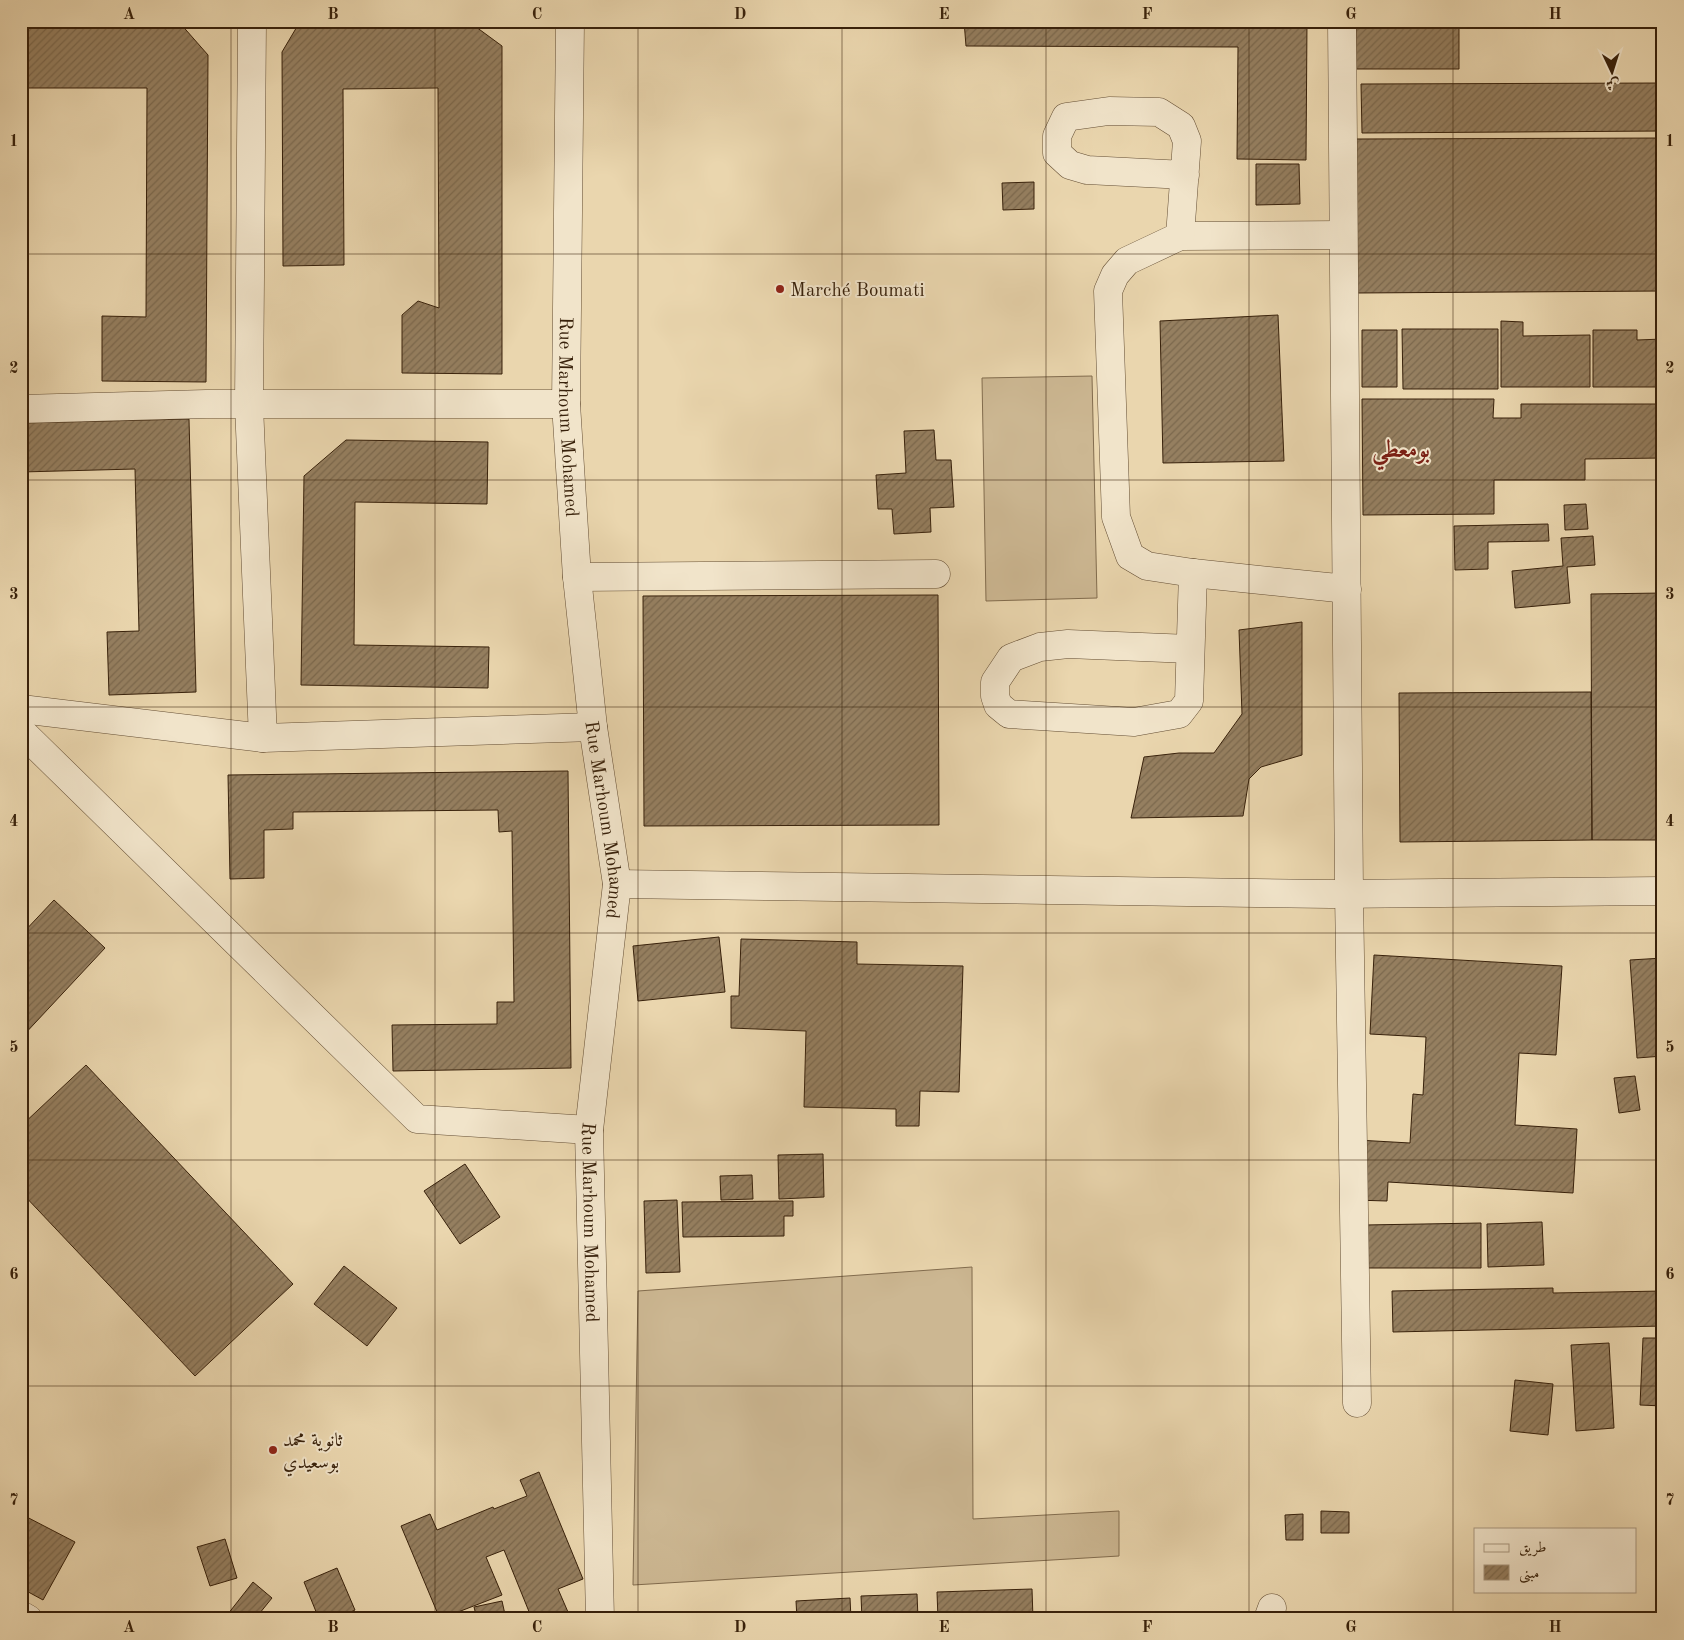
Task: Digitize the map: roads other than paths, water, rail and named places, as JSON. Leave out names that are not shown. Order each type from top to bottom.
[{"type":"street","points":[[252,21],[249,404],[263,738]]},
{"type":"street","name":"Rue Marhoum Mohamed","points":[[570,21],[566,404],[577,577],[593,727],[617,884],[589,1130],[600,1619]]},
{"type":"street","points":[[1342,21],[1349,893],[1358,1403]]},
{"type":"street","points":[[1180,236],[1185,175]]},
{"type":"street","points":[[1343,235],[1180,236],[1127,261],[1115,275],[1108,291],[1108,310],[1116,517],[1130,556],[1147,566],[1347,590]]},
{"type":"street","points":[[21,409],[249,404],[566,404]]},
{"type":"street","points":[[1190,649],[1068,644],[1040,647],[1011,658],[995,682],[995,696],[998,705],[1009,714],[1134,722],[1179,714],[1189,701],[1192,572]]},
{"type":"street","points":[[577,577],[936,574]]},
{"type":"street","points":[[21,709],[263,738],[593,727]]},
{"type":"street","points":[[21,730],[418,1119],[589,1130]]},
{"type":"street","points":[[617,884],[1349,893],[1663,891]]},
{"type":"street","points":[[21,1614],[28,1619]]},
{"type":"place","name":"Marché Boumati","points":[[780,289]]},
{"type":"place","name":"ثانوية محمد بوسعيدي","points":[[273,1450]]},
{"type":"district","name":"بومعطي","points":[[1401,449]]}]
